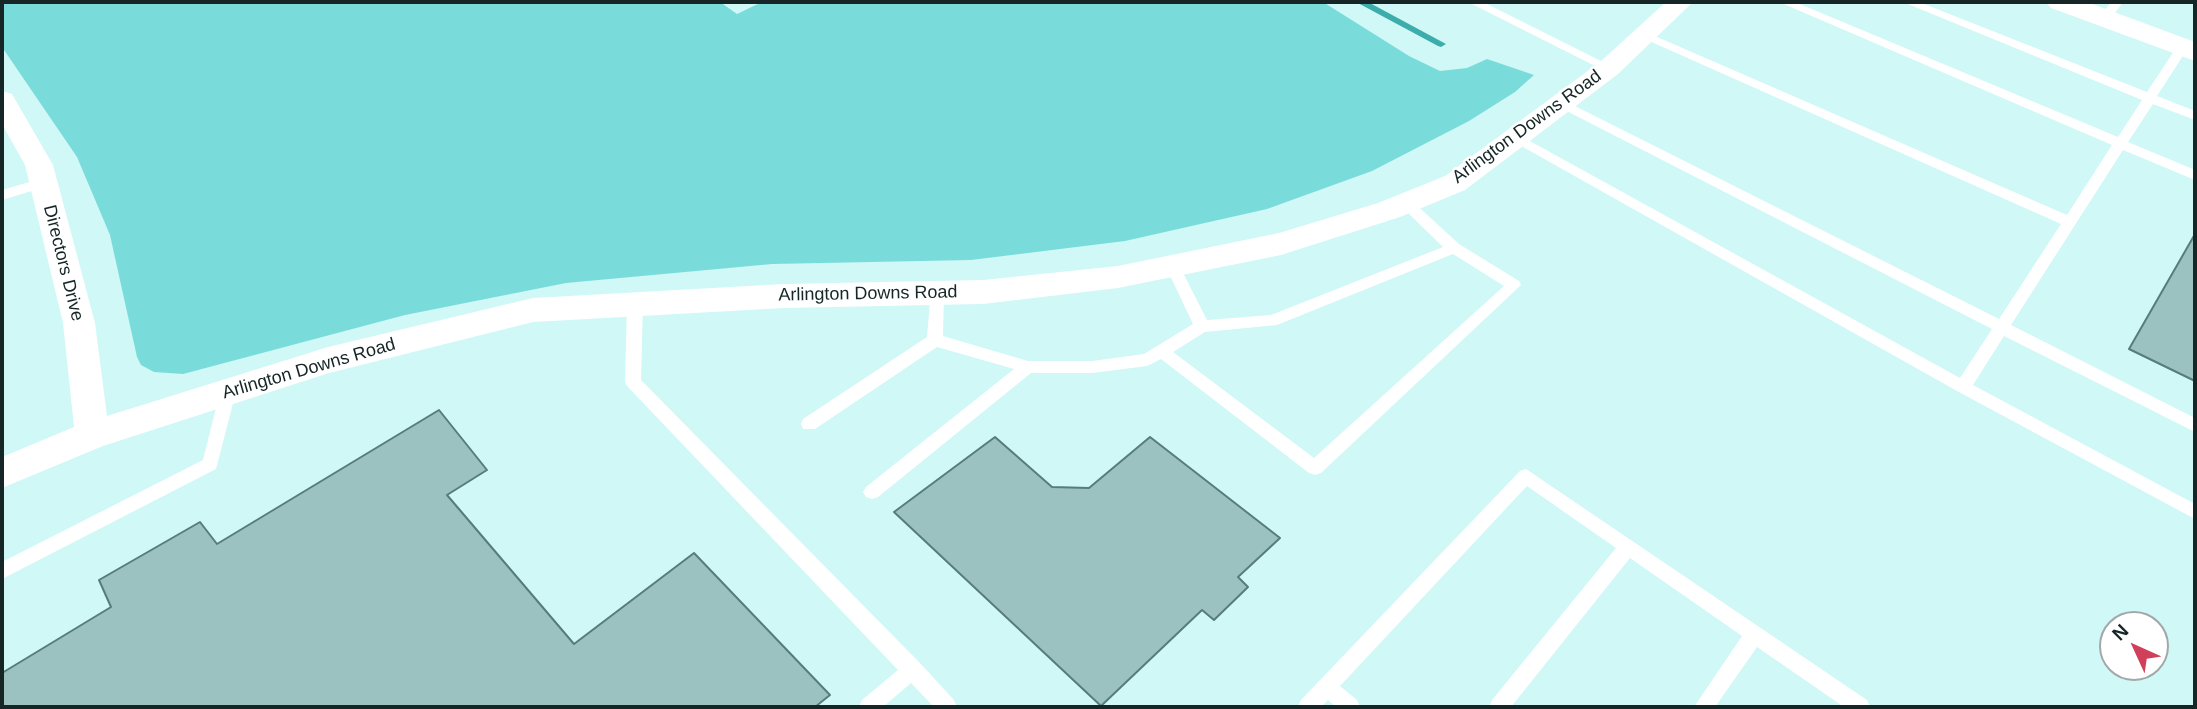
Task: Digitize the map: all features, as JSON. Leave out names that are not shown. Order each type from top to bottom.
[{"type":"street","name":"Arlington Downs Road","points":[[2,473],[92,435],[328,360],[533,310],[784,296],[983,292],[1118,277],[1281,244],[1406,203],[1455,183],[1609,68],[1680,2]]},
{"type":"street","points":[[2062,2],[2111,10],[2189,50]]},
{"type":"street","name":"Directors Drive","points":[[2,100],[39,165],[79,323],[92,435]]},
{"type":"lane","points":[[1474,2],[1609,68]]},
{"type":"lane","points":[[1785,2],[2195,175]]},
{"type":"lane","points":[[1909,2],[2195,116]]},
{"type":"lane","points":[[1644,36],[2069,222]]},
{"type":"lane","points":[[1963,387],[2150,98],[2189,50]]},
{"type":"lane","points":[[1560,104],[2195,425]]},
{"type":"lane","points":[[1514,138],[1963,387],[2195,512]]},
{"type":"lane","points":[[2,195],[43,183]]},
{"type":"lane","points":[[1161,351],[1315,468],[1514,285],[1454,248],[1406,203]]},
{"type":"lane","points":[[809,424],[934,340],[1028,367],[1092,367],[1147,360],[1202,326],[1272,321],[1454,248]]},
{"type":"lane","points":[[1173,267],[1202,326]]},
{"type":"lane","points":[[934,340],[936,293]]},
{"type":"lane","points":[[635,304],[633,382],[947,707]]},
{"type":"lane","points":[[872,492],[1028,367]]},
{"type":"lane","points":[[2,571],[209,464],[228,392]]},
{"type":"lane","points":[[1308,707],[1526,476],[1860,707]]},
{"type":"lane","points":[[1499,707],[1628,547]]},
{"type":"lane","points":[[1704,707],[1755,635]]},
{"type":"lane","points":[[869,707],[913,669]]},
{"type":"lane","points":[[1327,687],[1350,707]]},
{"type":"shaded area","points":[[2,2],[720,2],[737,14],[762,2],[1323,2],[1409,56],[1440,71],[1467,68],[1487,59],[1534,75],[1515,92],[1469,121],[1372,171],[1267,209],[1125,241],[971,260],[772,264],[566,283],[405,315],[183,374],[154,372],[141,365],[137,357],[110,235],[77,157],[2,47]]},
{"type":"building","points":[[2195,234],[2195,381],[2129,349]]},
{"type":"building","points":[[439,410],[487,470],[447,495],[574,644],[694,553],[830,695],[815,707],[2,707],[2,673],[111,607],[99,580],[200,522],[217,544]]},
{"type":"building","points":[[995,437],[1052,487],[1089,488],[1150,437],[1280,538],[1238,577],[1248,587],[1214,620],[1202,610],[1101,706],[894,512]]},
{"type":"waterway","points":[[1361,2],[1441,44]]}]
